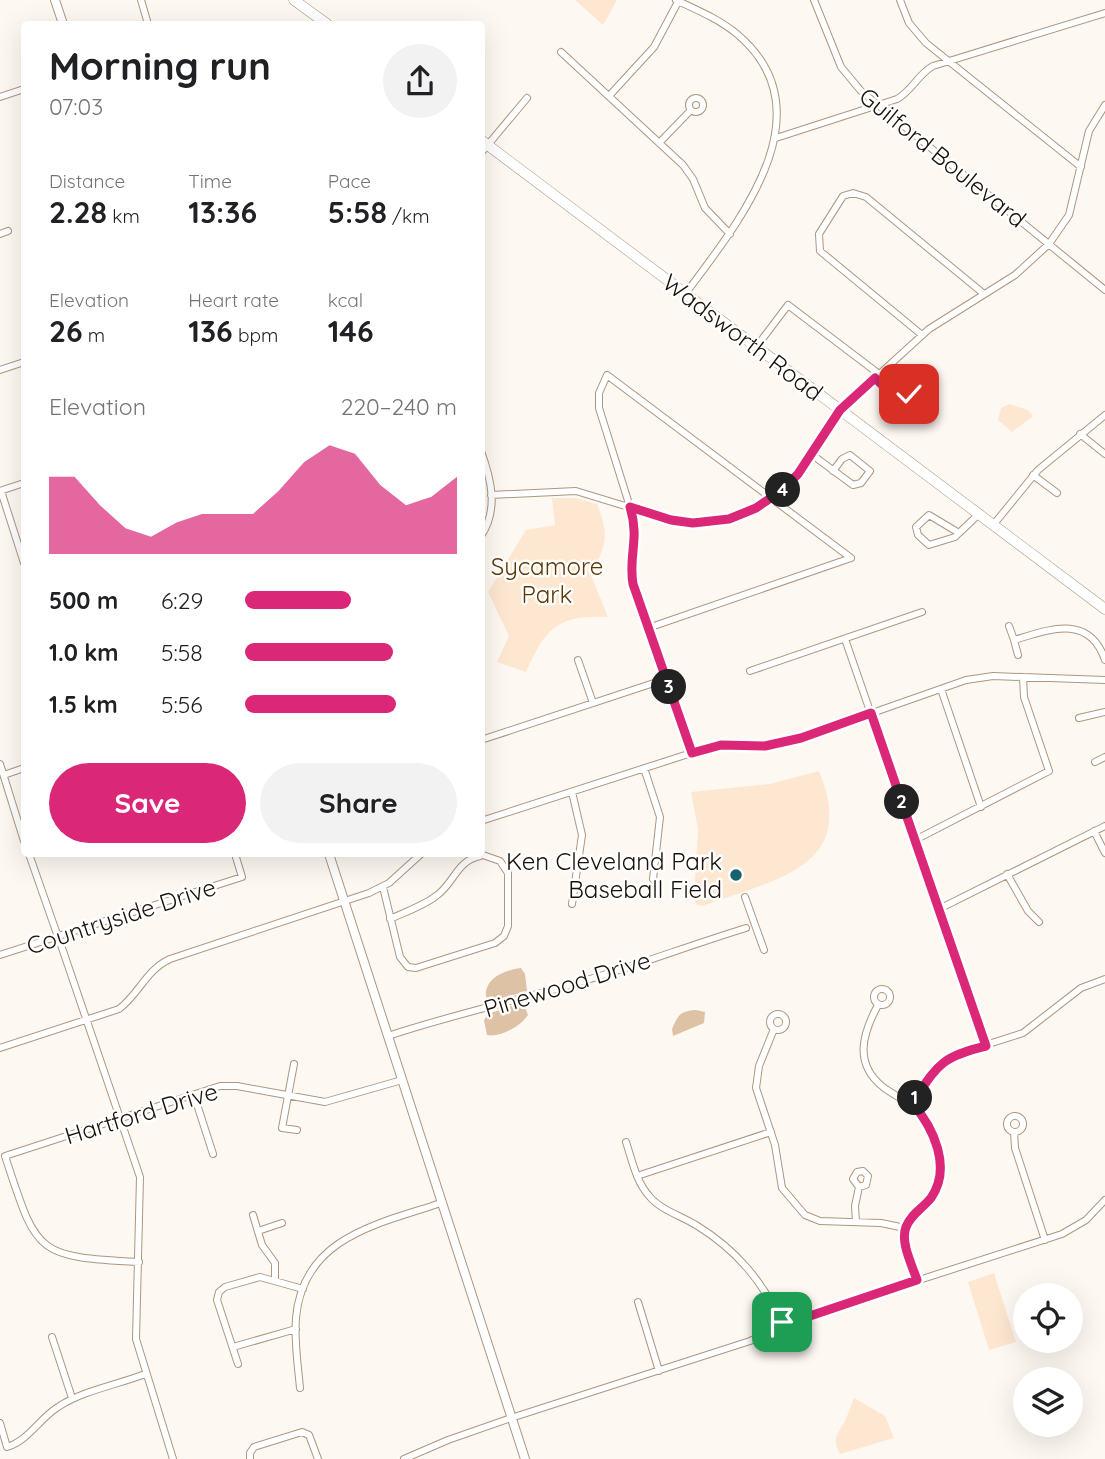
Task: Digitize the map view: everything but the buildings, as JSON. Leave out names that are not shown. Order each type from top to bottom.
[{"type":"highway","points":[[294,0],[323,21]]},
{"type":"highway","name":"Wadsworth Road","points":[[485,147],[686,293],[1105,609]]},
{"type":"main road","points":[[55,0],[62,21]]},
{"type":"main road","points":[[330,857],[525,1459]]},
{"type":"street","points":[[141,0],[147,21]]},
{"type":"street","points":[[609,96],[654,47],[678,0],[727,27],[753,50],[773,89],[777,112],[776,138],[766,171],[730,234],[686,293]]},
{"type":"street","name":"Guilford Boulevard","points":[[814,0],[841,67],[854,84],[1105,289]]},
{"type":"street","points":[[900,0],[914,31],[1081,167]]},
{"type":"street","points":[[776,138],[901,97],[922,73],[948,61],[1105,13]]},
{"type":"street","points":[[561,52],[688,171],[705,208],[730,234]]},
{"type":"street","points":[[0,97],[21,90]]},
{"type":"street","points":[[485,144],[527,98]]},
{"type":"street","points":[[491,495],[576,491],[671,520],[703,522],[738,516],[771,498],[798,474],[840,410],[877,376],[938,322],[1021,271],[1049,244],[1069,215],[1089,131],[1105,106]]},
{"type":"street","points":[[659,143],[691,110]]},
{"type":"street","points":[[922,335],[823,254],[818,247],[819,234],[836,202],[848,194],[858,193],[866,197],[984,294]]},
{"type":"street","points":[[0,234],[8,231]]},
{"type":"street","points":[[757,346],[789,305],[877,376],[900,402]]},
{"type":"street","points":[[0,370],[21,363]]},
{"type":"street","points":[[648,628],[851,558],[607,375],[599,393],[599,408],[636,529],[632,577],[648,628],[692,753]]},
{"type":"street","points":[[994,524],[1033,475],[1105,415]]},
{"type":"street","points":[[1080,434],[1105,454]]},
{"type":"street","points":[[811,454],[833,471],[856,485],[861,483],[870,471],[850,455],[842,459],[833,471]]},
{"type":"street","points":[[485,462],[491,479],[488,523],[485,529]]},
{"type":"street","points":[[1033,475],[1056,493]]},
{"type":"street","points":[[21,484],[1,491],[21,554]]},
{"type":"street","points":[[959,533],[929,515],[923,517],[916,527],[918,535],[929,545],[955,537],[980,513]]},
{"type":"street","points":[[750,671],[922,612]]},
{"type":"street","points":[[1009,625],[1018,655]]},
{"type":"street","points":[[1014,640],[1054,628],[1074,629],[1098,645],[1105,660]]},
{"type":"street","points":[[845,639],[986,1046]]},
{"type":"street","points":[[578,660],[593,703]]},
{"type":"street","points":[[485,820],[721,745],[765,746],[801,738],[986,676],[1105,680]]},
{"type":"street","points":[[915,840],[1049,771],[1024,697],[1023,677]]},
{"type":"street","points":[[485,739],[666,680]]},
{"type":"street","points":[[941,689],[981,807]]},
{"type":"street","points":[[1079,718],[1105,712]]},
{"type":"street","points":[[1096,762],[1105,757]]},
{"type":"street","points":[[0,764],[21,831]]},
{"type":"street","points":[[644,768],[660,817],[653,879]]},
{"type":"street","points":[[4,775],[21,769]]},
{"type":"street","points":[[572,792],[582,835],[572,904]]},
{"type":"street","points":[[939,909],[1105,826]]},
{"type":"street","points":[[1094,831],[1105,853]]},
{"type":"street","points":[[383,887],[401,961],[412,968],[495,943],[504,936],[508,926],[508,873],[500,861],[485,856]]},
{"type":"street","points":[[31,857],[141,1185],[135,1328],[145,1374],[173,1459]]},
{"type":"street","name":"Countryside Drive","points":[[0,954],[58,938],[242,877],[236,857]]},
{"type":"street","points":[[0,1048],[113,1011],[125,1004],[150,972],[170,959],[383,887],[418,857]]},
{"type":"street","points":[[390,919],[436,896],[450,883],[459,867],[476,857]]},
{"type":"street","points":[[1007,874],[1028,911],[1039,922]]},
{"type":"street","points":[[746,897],[764,950]]},
{"type":"street","points":[[746,928],[753,920]]},
{"type":"street","name":"Pinewood Drive","points":[[388,1036],[438,1018],[467,1014],[553,990],[746,928],[757,930]]},
{"type":"street","points":[[912,1103],[946,1059],[957,1053],[1023,1033],[1082,988],[1105,979]]},
{"type":"street","points":[[878,1005],[863,1037],[865,1058],[882,1086],[912,1103],[930,1129],[942,1170],[939,1185],[933,1195],[916,1211],[905,1228],[907,1248],[917,1280]]},
{"type":"street","points":[[774,1029],[759,1066],[756,1088],[771,1132],[782,1188],[805,1215],[820,1221],[839,1224],[881,1223],[905,1228]]},
{"type":"street","points":[[295,1064],[282,1128],[297,1130]]},
{"type":"street","name":"Hartford Drive","points":[[139,1262],[71,1258],[47,1247],[34,1234],[26,1219],[5,1156],[227,1085],[325,1102],[402,1080]]},
{"type":"street","points":[[194,1095],[213,1154]]},
{"type":"street","points":[[637,1176],[771,1132]]},
{"type":"street","points":[[1014,1132],[1016,1148],[1045,1240]]},
{"type":"street","points":[[626,1142],[637,1176],[653,1200],[718,1240],[744,1261],[771,1299],[783,1325]]},
{"type":"street","points":[[856,1222],[855,1206],[859,1187]]},
{"type":"street","points":[[404,1459],[511,1418],[750,1341],[783,1325],[1045,1240],[1076,1227],[1105,1200]]},
{"type":"street","points":[[300,1388],[296,1329],[298,1307],[303,1289],[319,1261],[345,1238],[367,1227],[441,1203]]},
{"type":"street","points":[[253,1215],[262,1245],[275,1262],[275,1280]]},
{"type":"street","points":[[258,1231],[282,1223]]},
{"type":"street","points":[[238,1364],[218,1300],[219,1292],[225,1287],[256,1277],[303,1289]]},
{"type":"street","points":[[638,1302],[659,1371]]},
{"type":"street","points":[[233,1347],[296,1329]]},
{"type":"street","points":[[52,1337],[72,1398]]},
{"type":"street","points":[[0,1423],[7,1447],[22,1439],[49,1413],[72,1398],[145,1374]]},
{"type":"street","points":[[250,1459],[254,1447],[302,1432],[309,1435],[318,1459]]},
{"type":"green space","points":[[575,0],[617,0],[603,25]]},
{"type":"green space","points":[[1009,404],[1028,410],[1033,416],[1012,432],[998,420],[1001,408]]},
{"type":"green space","name":"Sycamore Park","points":[[552,498],[575,498],[597,504],[605,533],[603,548],[591,575],[608,617],[577,618],[556,627],[540,644],[526,672],[497,662],[509,636],[488,592],[526,530],[555,525]]},
{"type":"green space","points":[[819,771],[829,804],[828,830],[818,850],[802,866],[780,878],[703,906],[697,905],[694,900],[698,829],[691,792],[770,784]]},
{"type":"green space","points":[[994,1273],[1013,1333],[1013,1343],[989,1350],[968,1282]]},
{"type":"green space","points":[[854,1398],[885,1416],[894,1438],[840,1454],[836,1436]]},
{"type":"shaded area","points":[[521,968],[525,974],[527,991],[493,1001],[486,997],[486,990],[492,980],[502,973]]},
{"type":"shaded area","points":[[523,1002],[528,1015],[520,1023],[504,1033],[487,1035],[484,1020],[488,1014]]},
{"type":"shaded area","points":[[686,1011],[705,1012],[704,1023],[673,1036],[672,1029],[678,1017]]},
{"type":"place","name":"Ken Cleveland Park Baseball Field","points":[[736,875]]},
{"type":"route","points":[[782,1322],[783,1325],[917,1280],[907,1248],[905,1228],[916,1211],[933,1195],[939,1185],[942,1170],[930,1129],[912,1103],[946,1059],[957,1053],[986,1046],[871,713],[801,738],[765,746],[713,746],[692,753],[633,584],[636,529],[630,507],[682,522],[718,521],[738,516],[756,508],[781,491],[798,474],[840,410],[875,378],[900,402],[909,394]]}]
